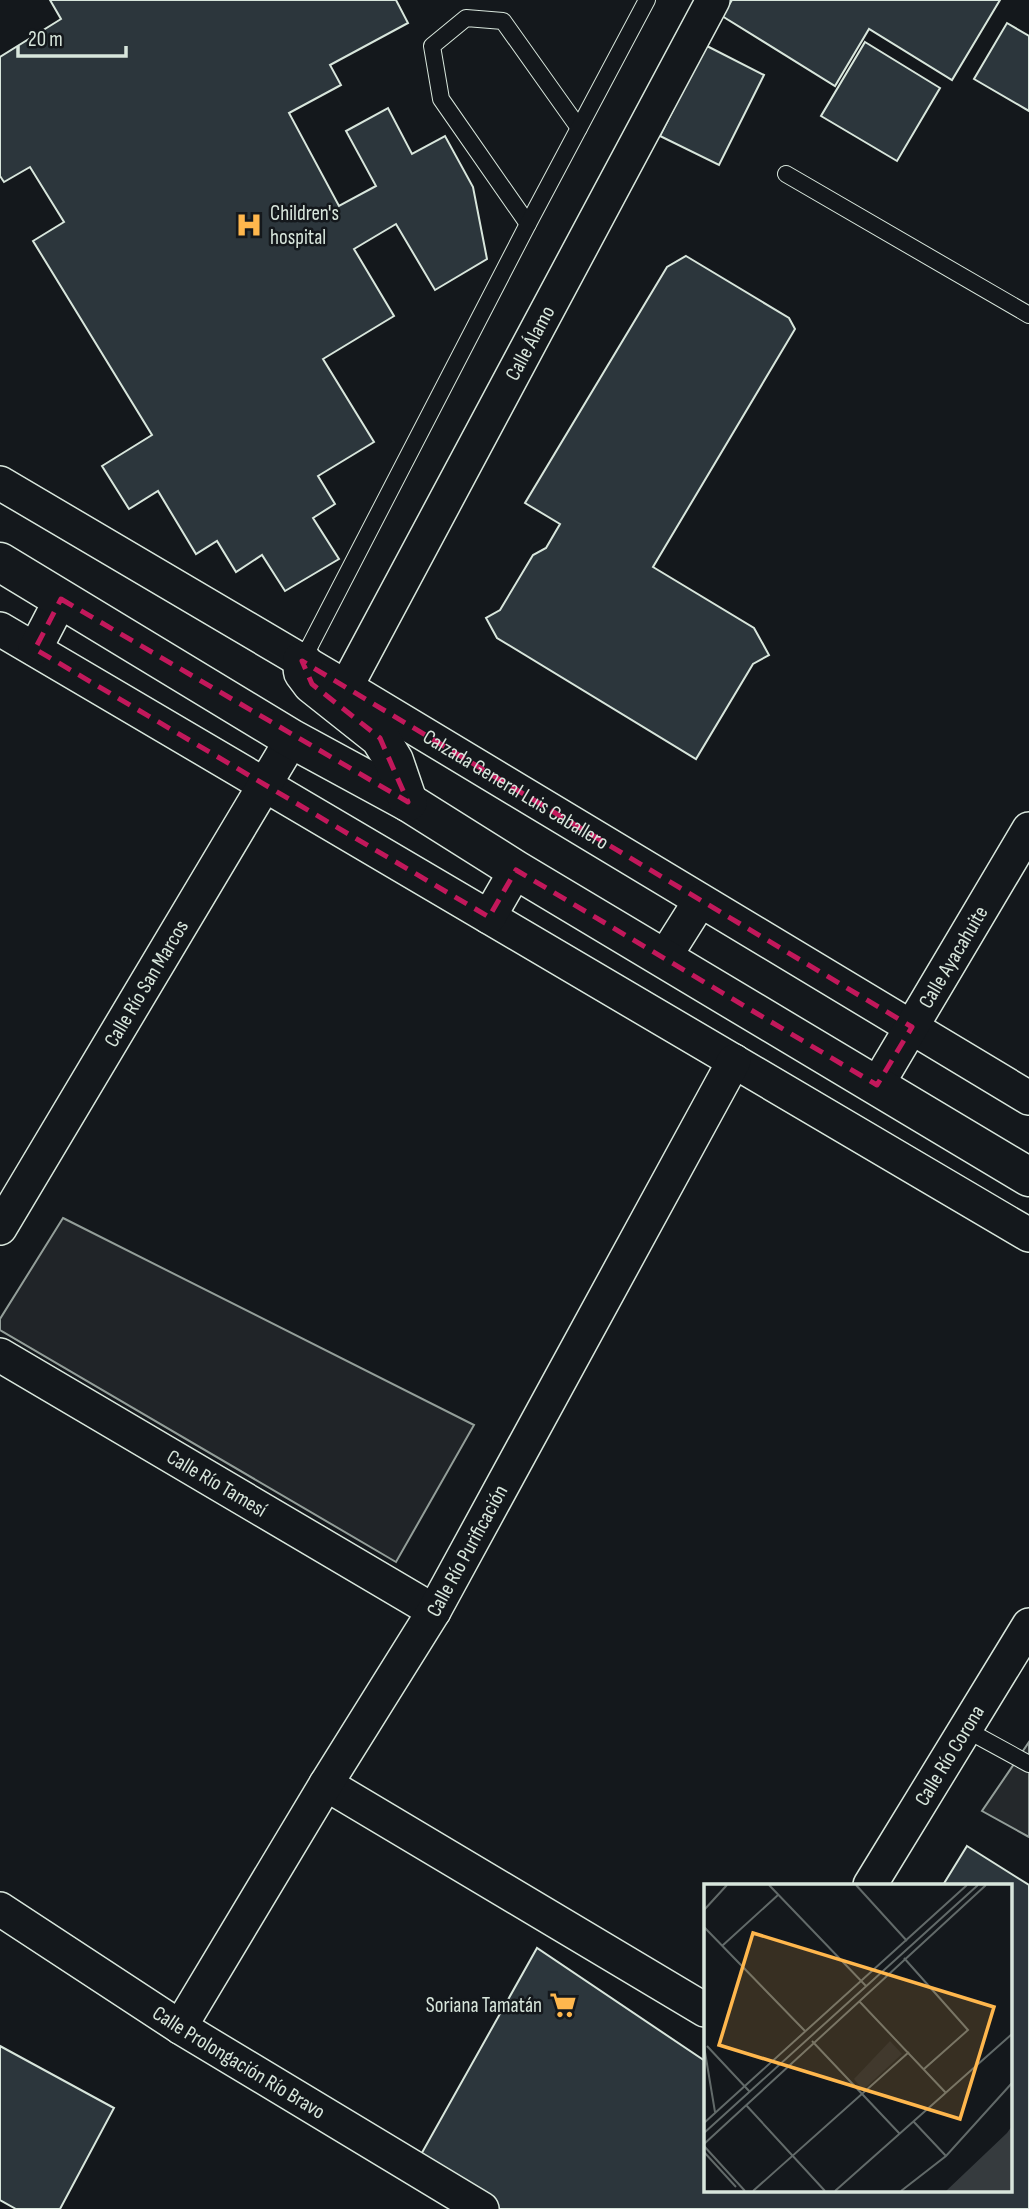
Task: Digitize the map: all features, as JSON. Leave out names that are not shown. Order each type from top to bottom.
[{"type":"main road","points":[[0,562],[292,739],[408,802],[516,870],[1029,1177]]},
{"type":"main road","points":[[302,661],[303,672],[312,684],[380,738],[394,761],[408,802]]},
{"type":"street","name":"Calle Álamo","points":[[346,687],[713,0]]},
{"type":"street","name":"Calzada General Luis Caballero","points":[[0,483],[346,687],[1029,1098]]},
{"type":"street","points":[[34,649],[61,599]]},
{"type":"street","points":[[0,629],[1029,1235]]},
{"type":"street","name":"Calle Río San Marcos","points":[[0,1228],[292,739]]},
{"type":"street","name":"Calle Ayacahuite","points":[[877,1086],[1029,829]]},
{"type":"street","points":[[489,916],[516,870]]},
{"type":"street","points":[[664,958],[700,901]]},
{"type":"street","name":"Calle Río Purificación","points":[[180,2027],[434,1611],[734,1061]]},
{"type":"street","name":"Calle Río Tamesí","points":[[0,1355],[434,1611]]},
{"type":"street","name":"Calle Río Corona","points":[[871,1884],[1029,1625]]},
{"type":"street","points":[[326,1784],[704,2009]]},
{"type":"street","name":"Calle Prolongación Río Bravo","points":[[0,1909],[180,2027],[482,2209]]},
{"type":"lane","points":[[302,661],[647,0]]},
{"type":"lane","points":[[528,224],[441,99],[432,46],[466,18],[503,21],[579,128]]},
{"type":"lane","points":[[786,174],[1029,316]]},
{"type":"lane","points":[[965,1729],[1029,1764]]},
{"type":"highlighted area","points":[[61,599],[408,802],[380,738],[312,684],[302,661],[912,1027],[877,1085],[516,870],[489,917],[35,649]]},
{"type":"shaded area","points":[[63,1218],[474,1425],[396,1562],[0,1330],[0,1319]]},
{"type":"shaded area","points":[[1029,1742],[1029,1837],[982,1811]]},
{"type":"building","name":"Children's hospital","points":[[50,0],[396,0],[408,23],[330,65],[341,85],[289,113],[339,206],[376,186],[346,131],[388,108],[412,154],[445,136],[473,187],[487,259],[435,290],[396,224],[354,249],[394,316],[323,359],[374,442],[318,476],[335,504],[313,518],[339,559],[285,591],[262,555],[236,572],[217,541],[196,554],[158,491],[129,509],[102,466],[152,435],[33,241],[64,222],[30,167],[4,182],[0,176],[0,57],[61,19]]},
{"type":"building","points":[[732,0],[1000,0],[952,80],[869,29],[835,86],[722,16]]},
{"type":"building","points":[[1007,23],[1029,36],[1029,111],[974,79]]},
{"type":"building","points":[[865,42],[940,88],[897,161],[821,116]]},
{"type":"building","points":[[705,45],[764,75],[719,165],[660,136]]},
{"type":"building","points":[[686,256],[789,318],[795,329],[653,567],[754,628],[769,655],[753,664],[696,759],[497,638],[486,618],[500,610],[533,555],[546,548],[560,524],[525,503],[667,267]]},
{"type":"building","name":"Soriana Tamatán","points":[[967,1846],[1029,1885],[1029,2209],[487,2209],[410,2174],[537,1948],[704,2060],[704,2192],[1012,2192],[1012,1884],[944,1884]]},
{"type":"building","points":[[0,2046],[114,2108],[60,2209],[16,2209],[0,2200]]},
{"type":"place","name":"Children's hospital","points":[[249,225]]},
{"type":"place","name":"Soriana Tamatán","points":[[563,2005]]}]
